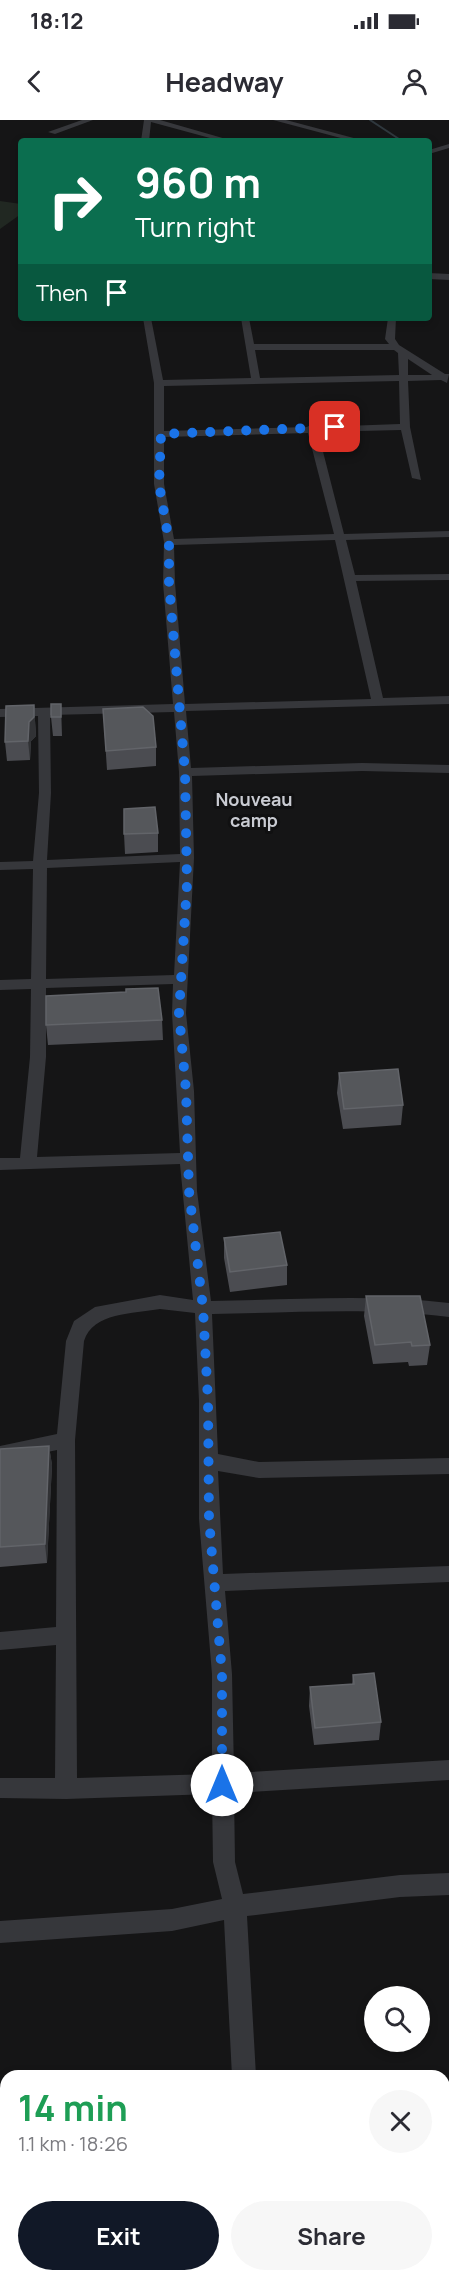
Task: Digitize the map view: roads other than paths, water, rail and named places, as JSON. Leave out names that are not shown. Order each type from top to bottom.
[{"type":"street","points":[[52,132],[89,120]]},
{"type":"street","points":[[145,138],[150,120],[218,138]]},
{"type":"street","points":[[277,120],[349,138]]},
{"type":"street","points":[[294,124],[305,120]]},
{"type":"street","points":[[432,151],[449,146]]},
{"type":"street","points":[[432,276],[449,277]]},
{"type":"street","points":[[148,321],[159,383],[161,434],[159,484],[169,542],[169,583],[185,772],[187,858],[179,1013],[186,1091],[193,1238],[203,1308],[209,1519],[222,1674],[224,1862],[235,1906],[244,2070]]},
{"type":"street","points":[[245,321],[256,380]]},
{"type":"street","points":[[392,321],[390,339],[399,350],[447,379]]},
{"type":"street","points":[[249,347],[399,350]]},
{"type":"street","points":[[399,350],[405,379],[405,427],[417,478]]},
{"type":"street","points":[[159,383],[447,379]]},
{"type":"street","points":[[161,434],[312,427],[405,427]]},
{"type":"street","points":[[312,427],[350,578],[378,703]]},
{"type":"street","points":[[169,542],[449,534]]},
{"type":"street","points":[[350,578],[449,577]]},
{"type":"street","points":[[0,713],[449,700]]},
{"type":"street","points":[[28,1162],[38,1057],[40,865],[45,794],[44,712]]},
{"type":"street","points":[[185,772],[362,767],[449,769]]},
{"type":"street","points":[[0,866],[187,858]]},
{"type":"street","points":[[0,985],[181,980]]},
{"type":"street","points":[[0,1164],[189,1158]]},
{"type":"street","points":[[66,1789],[66,1440],[75,1341],[80,1326],[95,1314],[160,1302],[203,1308],[352,1305],[415,1306],[449,1310]]},
{"type":"street","points":[[0,1454],[66,1440]]},
{"type":"street","points":[[209,1459],[227,1466],[259,1470],[449,1466]]},
{"type":"street","points":[[214,1583],[449,1574]]},
{"type":"street","points":[[0,1641],[66,1635]]},
{"type":"street","points":[[0,1788],[66,1789],[222,1785],[449,1770]]},
{"type":"street","points":[[0,1932],[66,1926],[142,1925],[218,1912],[235,1906],[400,1886],[449,1884]]},
{"type":"waterway","points":[[370,120],[397,138]]},
{"type":"district","name":"Nouveau camp","points":[[254,809]]}]
